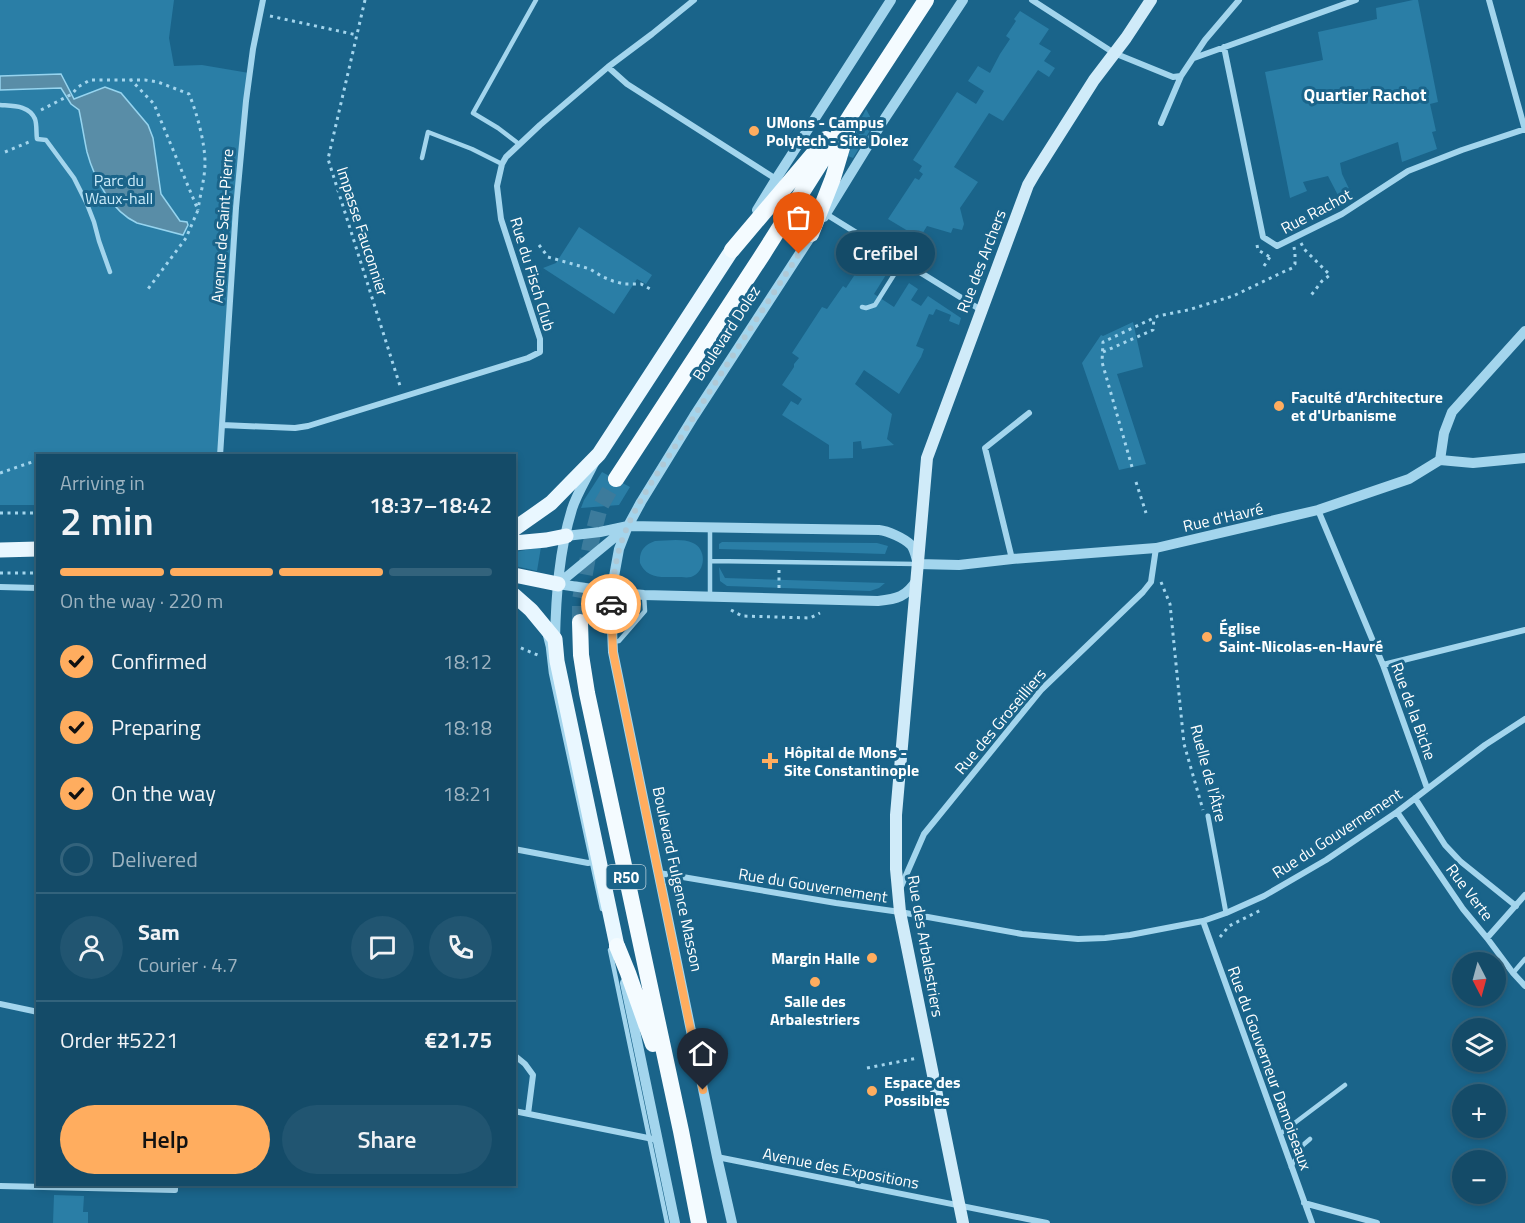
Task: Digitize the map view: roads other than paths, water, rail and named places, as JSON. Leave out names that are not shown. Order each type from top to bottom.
[{"type":"highway","points":[[886,60],[916,0]]},
{"type":"highway","name":"Boulevard Dolez","points":[[616,479],[926,0]]},
{"type":"highway","points":[[811,234],[833,178],[854,110]]},
{"type":"highway","points":[[732,250],[818,147],[854,110]]},
{"type":"highway","name":"R50","points":[[580,622],[581,655],[587,693],[699,1223]]},
{"type":"highway","points":[[613,946],[628,973],[681,1131]]},
{"type":"main road","name":"Rue des Archers","points":[[918,564],[927,458],[1028,185],[1094,80],[1151,0]]},
{"type":"main road","points":[[516,528],[551,503],[599,454],[732,250]]},
{"type":"main road","points":[[516,543],[566,536]]},
{"type":"main road","points":[[0,550],[36,549]]},
{"type":"main road","name":"Rue des Arbalestriers","points":[[918,564],[896,815],[897,895],[963,1223]]},
{"type":"main road","points":[[516,575],[539,580],[558,589]]},
{"type":"main road","points":[[516,597],[542,624],[551,651],[558,661],[613,946]]},
{"type":"street","name":"Avenue de Saint-Pierre","points":[[220,454],[236,208],[246,101],[263,0]]},
{"type":"street","points":[[502,164],[519,144],[608,66],[694,0]]},
{"type":"street","points":[[732,250],[891,0]]},
{"type":"street","name":"Boulevard Dolez","points":[[628,526],[638,506],[722,371],[963,0]]},
{"type":"street","points":[[1032,0],[1114,53],[1173,77],[1181,76]]},
{"type":"street","points":[[1161,123],[1181,76],[1205,40],[1239,0]]},
{"type":"street","points":[[1194,58],[1356,0]]},
{"type":"street","points":[[1488,0],[1525,130]]},
{"type":"street","name":"Rue Rachot","points":[[1224,48],[1263,237],[1277,246],[1342,214],[1408,171],[1462,150],[1525,130]]},
{"type":"street","points":[[608,66],[627,84],[776,179]]},
{"type":"street","name":"Rue du Fisch Club","points":[[222,425],[300,428],[528,358],[540,352],[540,339],[501,219],[497,186],[502,164]]},
{"type":"street","points":[[826,214],[981,310]]},
{"type":"street","points":[[1525,331],[1452,412],[1444,433],[1440,460],[1473,463],[1525,458]]},
{"type":"street","points":[[1012,559],[985,448],[1029,413]]},
{"type":"street","points":[[551,651],[560,567],[573,506],[599,454]]},
{"type":"street","name":"Rue d'Havré","points":[[918,564],[959,565],[1156,548],[1318,510],[1408,479],[1440,460]]},
{"type":"street","name":"Rue de la Biche","points":[[1318,510],[1383,665],[1427,788]]},
{"type":"street","points":[[566,536],[628,526],[885,530],[911,545],[918,564]]},
{"type":"street","points":[[558,589],[628,526]]},
{"type":"street","name":"Boulevard Fulgence Masson","points":[[628,526],[620,549],[612,592],[613,652],[732,1223]]},
{"type":"street","name":"Rue des Groseilliers","points":[[897,895],[924,834],[931,825],[1041,690],[1151,582],[1156,548]]},
{"type":"street","points":[[558,589],[650,595],[878,602],[904,595],[917,580]]},
{"type":"street","points":[[0,587],[36,588]]},
{"type":"street","points":[[1383,665],[1525,630]]},
{"type":"street","name":"Rue du Gouvernement","points":[[659,873],[1022,934],[1078,939],[1113,937],[1203,921],[1264,896],[1326,860],[1397,812],[1485,745],[1525,719]]},
{"type":"street","name":"Rue Verte","points":[[1415,798],[1445,845],[1460,861],[1516,906]]},
{"type":"street","name":"Rue Verte","points":[[1397,812],[1463,909],[1525,986]]},
{"type":"street","name":"Ruelle de l'Âtre","points":[[1208,816],[1226,913]]},
{"type":"street","points":[[516,849],[595,861]]},
{"type":"street","points":[[1487,938],[1525,895]]},
{"type":"street","name":"Rue du Gouverneur Damoiseaux","points":[[1203,921],[1312,1223]]},
{"type":"street","points":[[613,946],[653,1140],[675,1223]]},
{"type":"street","points":[[0,1004],[36,1012]]},
{"type":"street","points":[[516,1057],[533,1075],[528,1114]]},
{"type":"street","points":[[516,1111],[653,1140]]},
{"type":"street","name":"Avenue des Expositions","points":[[717,1157],[1047,1223]]},
{"type":"street","points":[[0,1186],[175,1190],[175,1186]]},
{"type":"street","points":[[1304,1203],[1377,1223]]},
{"type":"lane","points":[[519,144],[473,113],[536,0]]},
{"type":"lane","points":[[0,105],[27,109],[35,119],[37,139],[46,140],[74,178],[90,211],[110,272]]},
{"type":"lane","points":[[422,158],[428,132],[472,149],[502,164]]},
{"type":"lane","points":[[862,307],[875,305],[902,261]]},
{"type":"lane","points":[[710,527],[710,597]]},
{"type":"lane","points":[[710,561],[918,564]]},
{"type":"lane","points":[[612,642],[620,641],[645,611],[650,595]]},
{"type":"lane","points":[[542,624],[551,651]]},
{"type":"lane","points":[[595,861],[603,914]]},
{"type":"lane","points":[[605,923],[613,946]]},
{"type":"lane","points":[[1513,973],[1525,959]]},
{"type":"lane","points":[[1280,1134],[1345,1085]]},
{"type":"lane","points":[[1291,1167],[1303,1144],[1310,1139]]},
{"type":"lane","points":[[653,1140],[667,1223]]},
{"type":"tunnel","points":[[580,622],[580,600],[590,546],[600,507],[616,479]]},
{"type":"place","name":"UMons - Campus Polytech - Site Dolez","points":[[754,131]]},
{"type":"place","name":"Crefibel","points":[[799,254]]},
{"type":"place","name":"Faculté d'Architecture et d'Urbanisme","points":[[1279,406]]},
{"type":"place","name":"Église Saint-Nicolas-en-Havré","points":[[1207,637]]},
{"type":"place","name":"Hôpital de Mons - Site Constantinople","points":[[770,761]]},
{"type":"place","name":"Margin Halle","points":[[872,958]]},
{"type":"place","name":"Salle des Arbalestriers","points":[[815,982]]},
{"type":"place","name":"Espace des Possibles","points":[[872,1091]]},
{"type":"district","name":"Quartier Rachot","points":[[1365,94]]},
{"type":"park label","name":"Parc du Waux-hall","points":[[119,189]]}]
